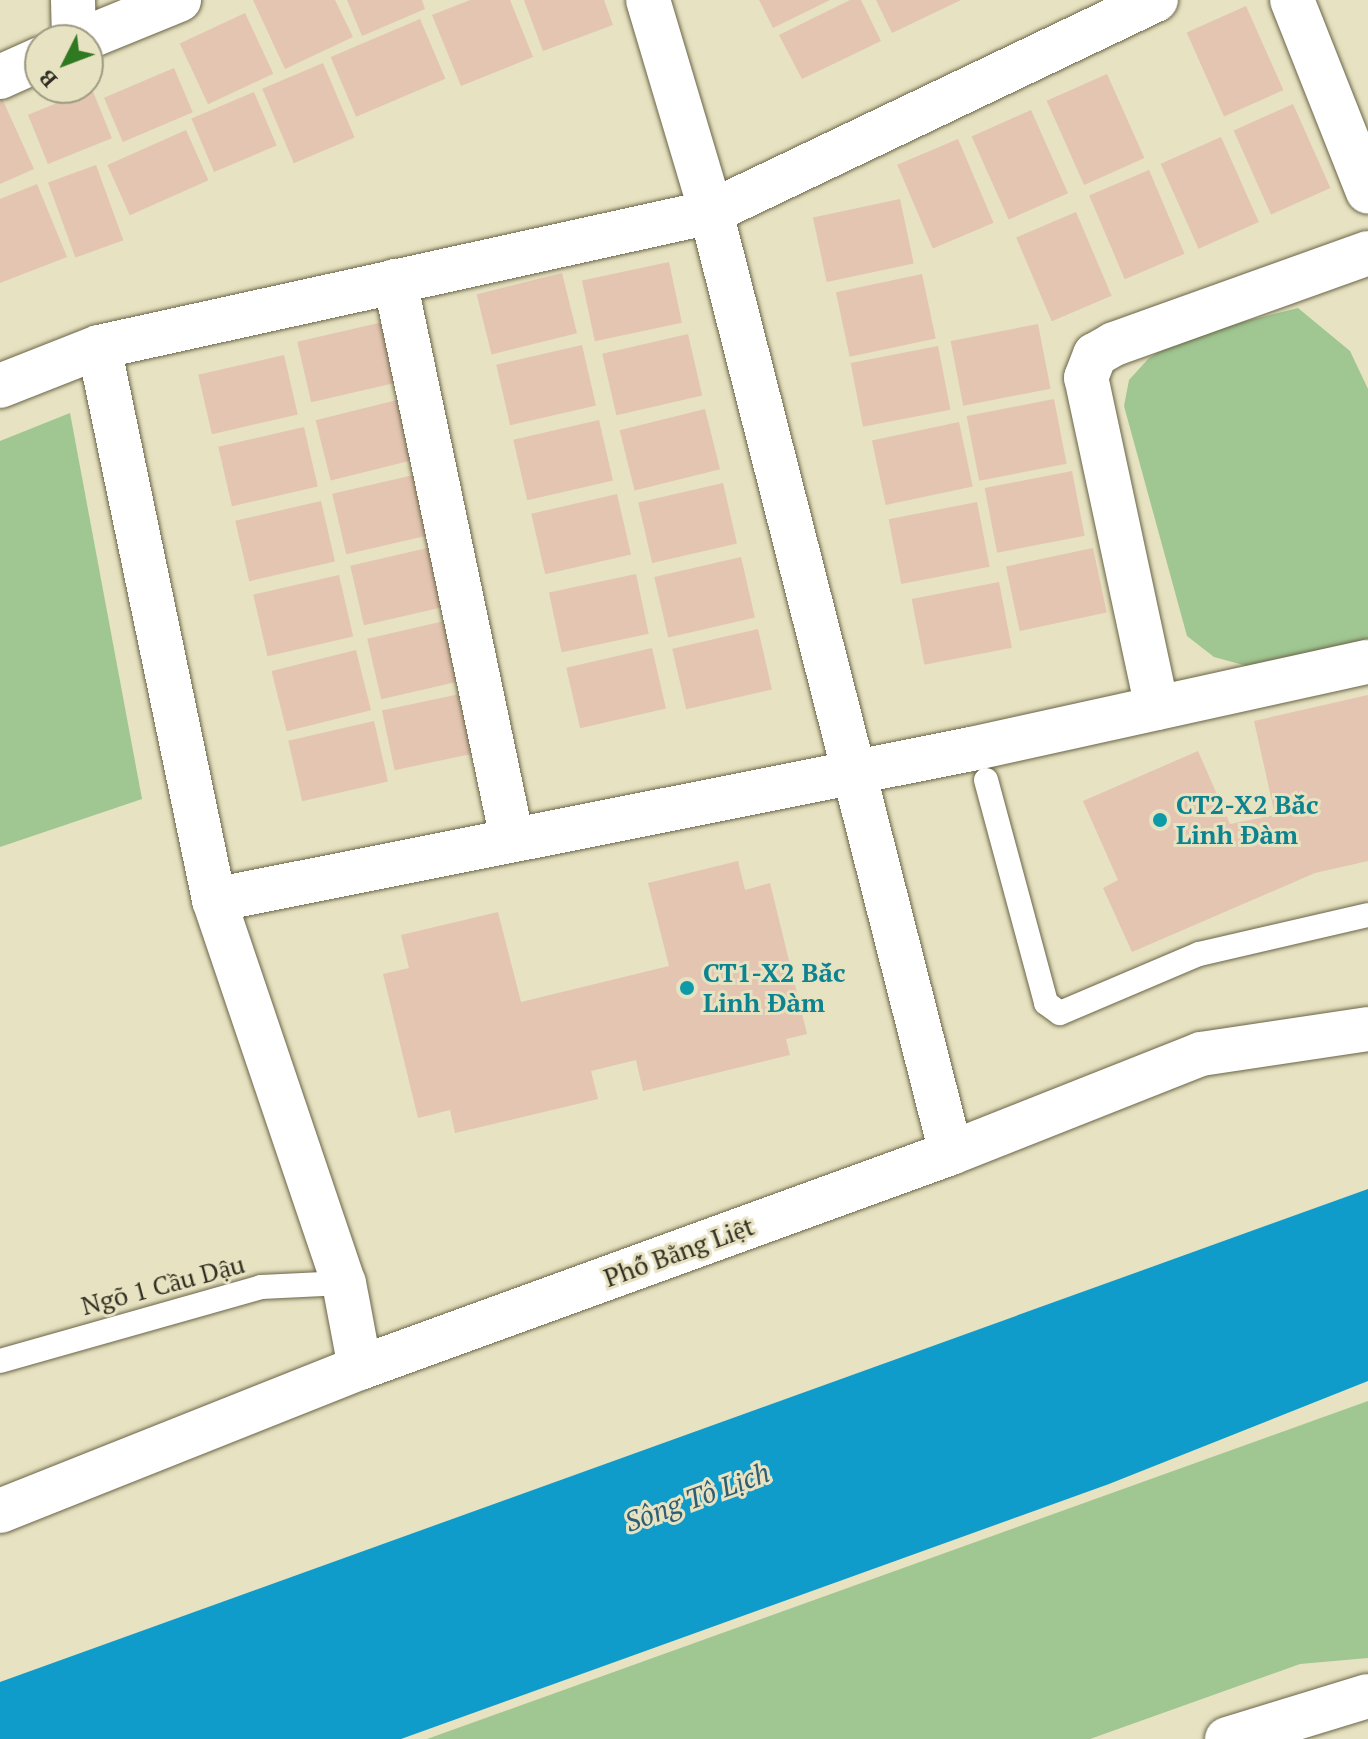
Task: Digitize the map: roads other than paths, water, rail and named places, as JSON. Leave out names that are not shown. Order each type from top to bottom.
[{"type":"street","points":[[73,0],[74,24]]},
{"type":"street","points":[[104,31],[179,0]]},
{"type":"street","points":[[648,0],[711,212],[951,1153]]},
{"type":"street","points":[[0,386],[99,347],[711,212],[1156,0]]},
{"type":"street","points":[[1292,0],[1368,192]]},
{"type":"street","points":[[0,77],[24,66]]},
{"type":"street","points":[[1157,708],[1086,378],[1095,355],[1368,253]]},
{"type":"street","points":[[395,281],[512,839]]},
{"type":"street","points":[[99,347],[214,900],[344,1283],[360,1368]]},
{"type":"street","points":[[214,900],[1157,708],[1368,662]]},
{"type":"street","name":"Phố Bằng Liệt","points":[[0,1511],[360,1368],[951,1153],[1201,1054],[1368,1029]]},
{"type":"street","points":[[1227,1739],[1368,1696]]},
{"type":"lane","points":[[986,780],[1046,1003],[1060,1013],[1199,954],[1368,915]]},
{"type":"lane","name":"Ngõ 1 Cầu Dậu","points":[[0,1361],[261,1287],[344,1283]]},
{"type":"water","name":"Sông Tô Lịch","points":[[1368,1189],[1368,1381],[1109,1484],[401,1739],[0,1739],[0,1682]]},
{"type":"place","name":"CT2-X2 Bắc Linh Đàm","points":[[1160,820]]},
{"type":"place","name":"CT1-X2 Bắc Linh Đàm","points":[[687,988]]}]
